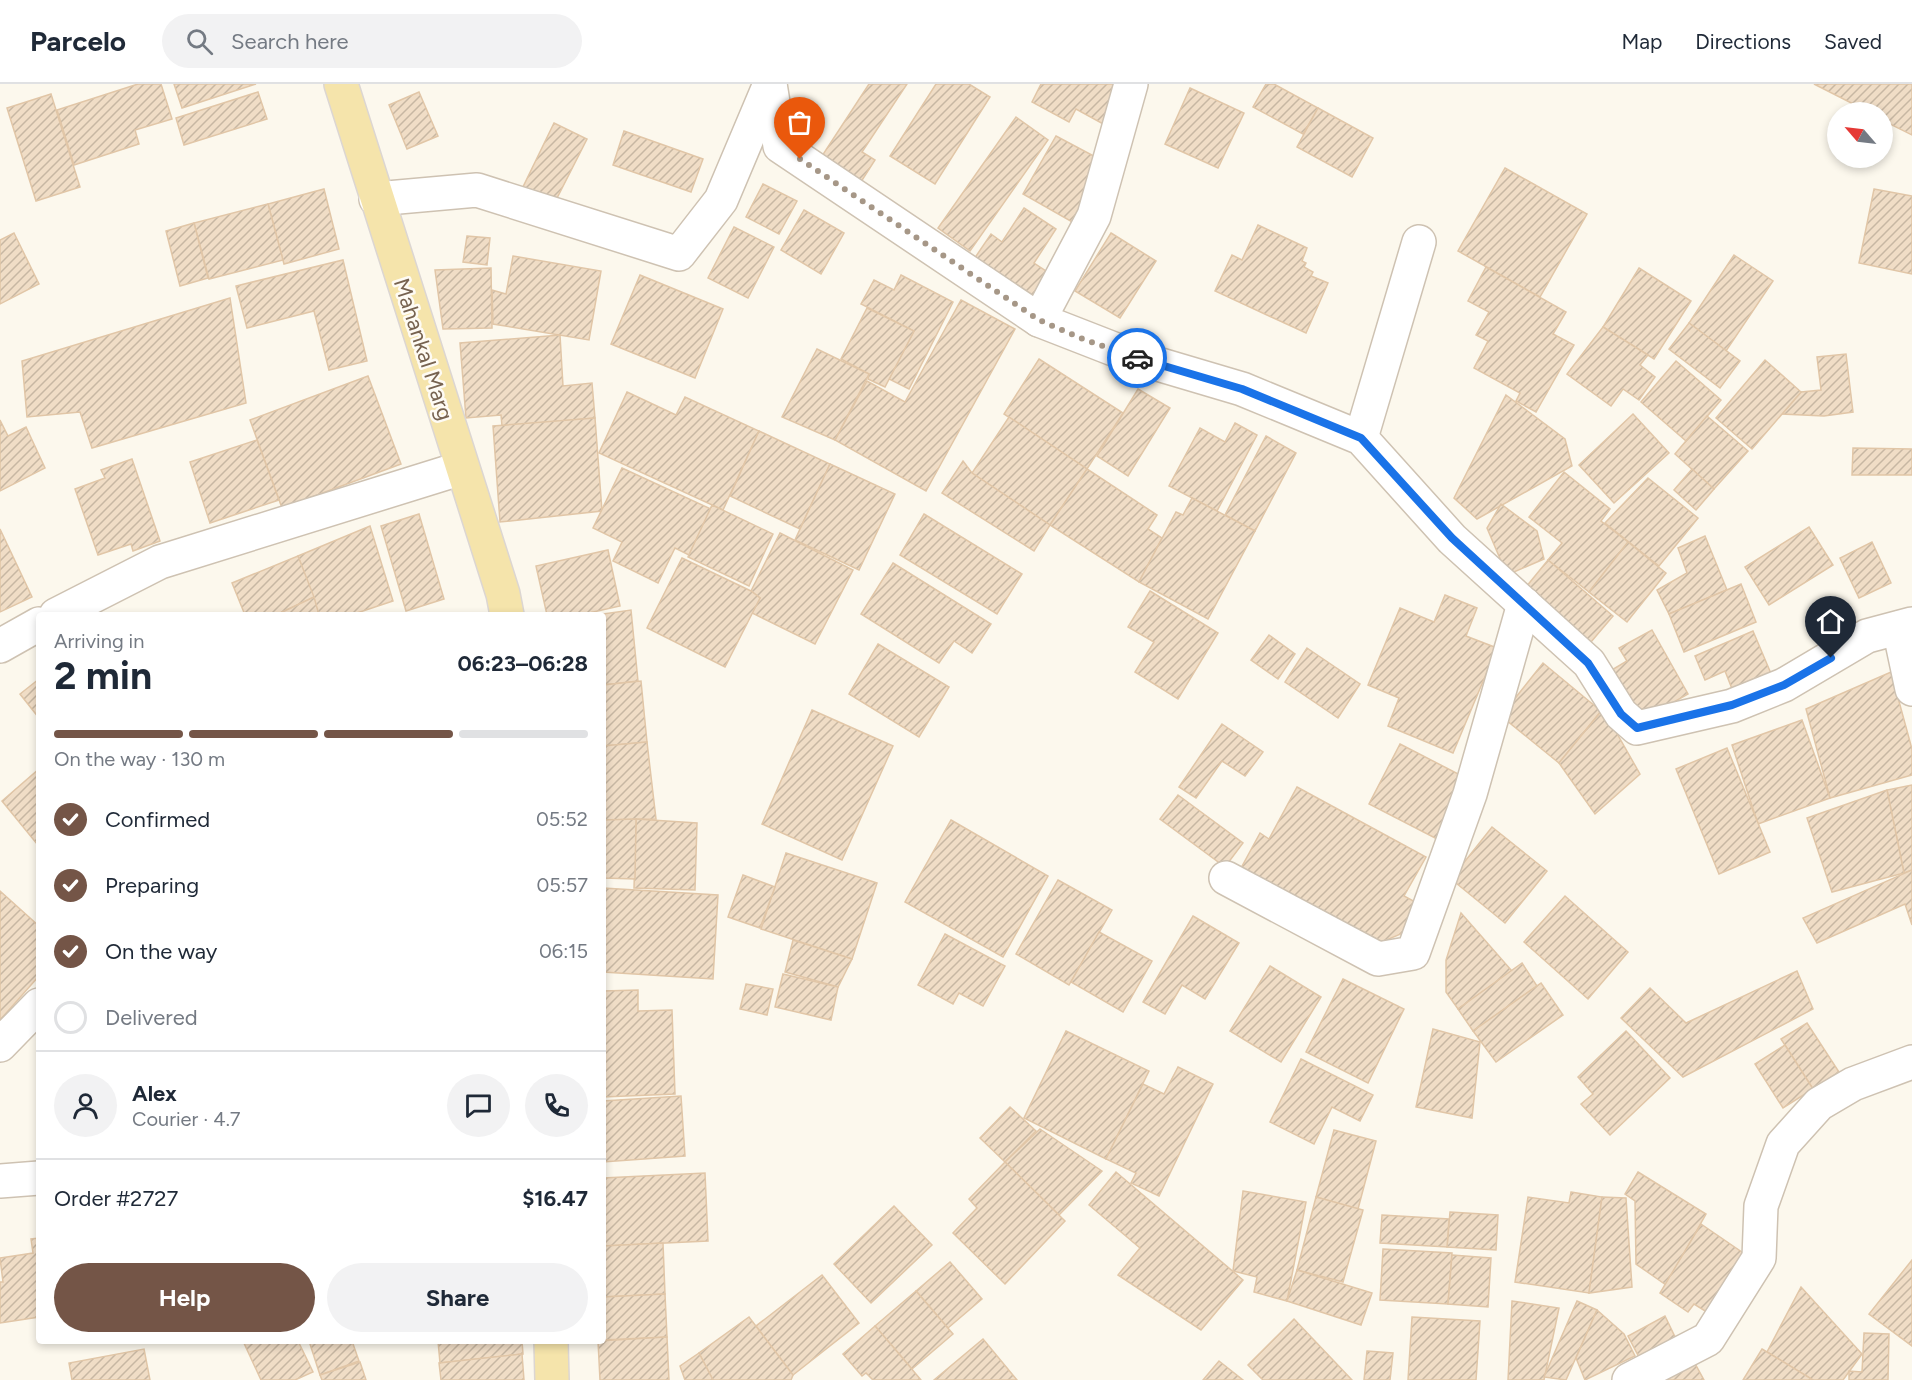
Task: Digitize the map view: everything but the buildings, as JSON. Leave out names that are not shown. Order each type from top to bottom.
[{"type":"main road","name":"Mahankal Marg","points":[[345,86],[376,199],[503,594],[506,612]]},
{"type":"main road","points":[[551,1344],[552,1380]]},
{"type":"street","points":[[376,199],[477,190],[679,254],[721,200],[770,84],[780,146],[1039,320],[1134,357],[1242,389],[1361,438],[1452,538],[1588,663],[1621,714],[1637,728],[1732,705],[1784,685],[1867,636],[1906,626],[1912,689]]},
{"type":"street","points":[[1039,320],[1094,216],[1131,84]]},
{"type":"street","points":[[1361,438],[1419,242]]},
{"type":"street","points":[[63,612],[160,562],[462,468]]},
{"type":"street","points":[[1226,878],[1378,959],[1413,953],[1470,794],[1524,604]]},
{"type":"street","points":[[0,646],[36,626]]},
{"type":"street","points":[[0,1045],[36,1008]]},
{"type":"street","points":[[1629,1380],[1708,1339],[1759,1257],[1761,1206],[1783,1144],[1819,1104],[1853,1084],[1912,1062]]},
{"type":"street","points":[[0,1181],[36,1179]]},
{"type":"way so far","points":[[800,159],[1039,320],[1083,339],[1137,358]]},
{"type":"route","points":[[1137,358],[1242,389],[1361,438],[1452,538],[1588,663],[1621,714],[1637,728],[1732,705],[1784,685],[1831,658]]}]
